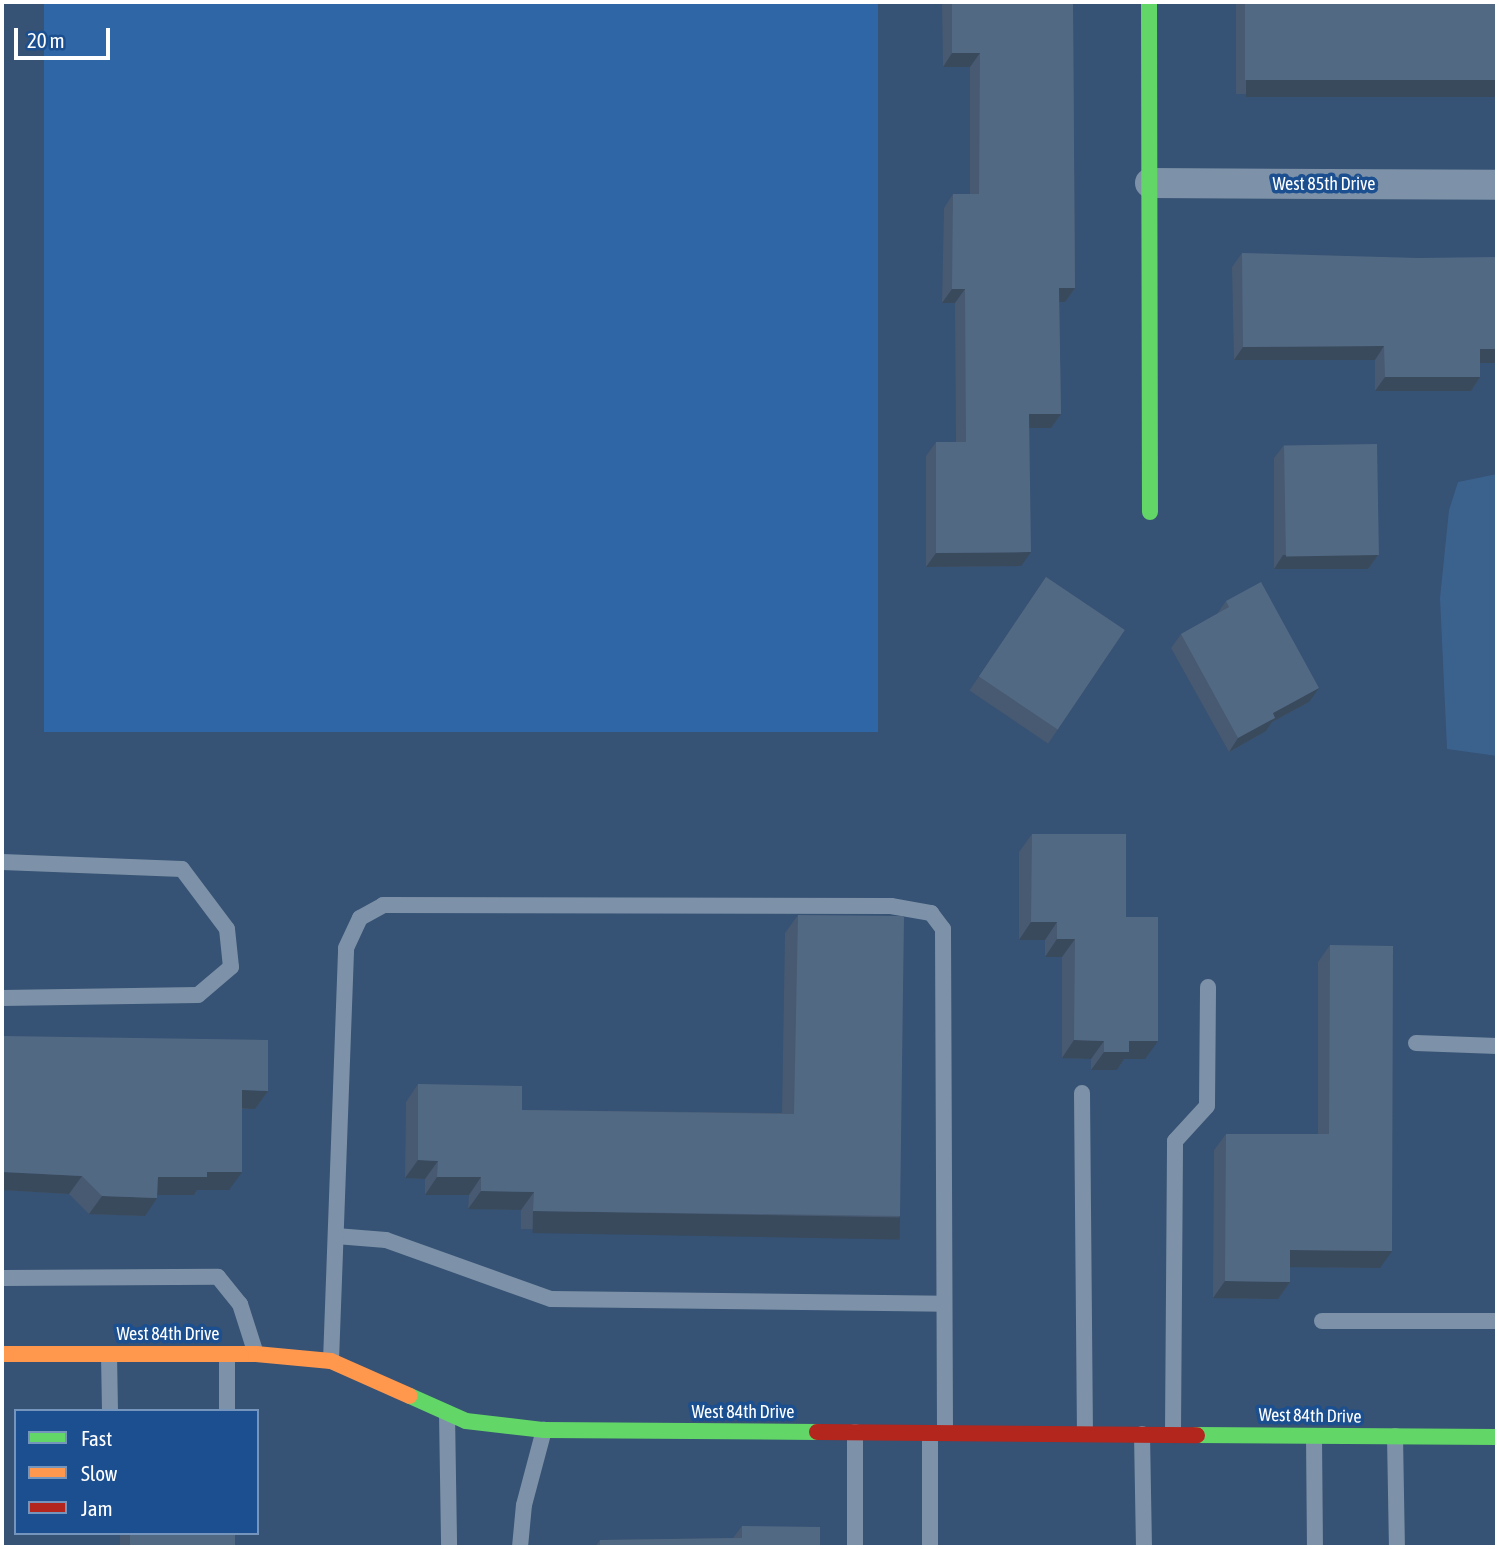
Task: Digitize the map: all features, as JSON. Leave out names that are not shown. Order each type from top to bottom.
[{"type":"street","points":[[1149,2],[1150,512]]},
{"type":"street","name":"West 85th Drive","points":[[1150,183],[1497,185]]},
{"type":"street","name":"West 84th Drive","points":[[2,1354],[256,1354],[331,1361],[466,1420],[544,1430],[1497,1437]]},
{"type":"lane","points":[[2,862],[182,869],[227,929],[232,967],[198,995],[2,998]]},
{"type":"lane","points":[[331,1361],[346,948],[360,918],[383,905],[891,906],[931,913],[943,929],[944,1304],[930,1547]]},
{"type":"lane","points":[[1173,1434],[1175,1141],[1207,1106],[1208,988]]},
{"type":"lane","points":[[1416,1043],[1497,1046]]},
{"type":"lane","points":[[1082,1093],[1085,1434]]},
{"type":"lane","points":[[335,1236],[386,1240],[551,1299],[944,1304]]},
{"type":"lane","points":[[2,1278],[218,1277],[240,1304],[256,1354]]},
{"type":"lane","points":[[1322,1321],[1497,1321]]},
{"type":"lane","points":[[109,1354],[110,1409]]},
{"type":"lane","points":[[228,1354],[228,1409]]},
{"type":"lane","points":[[447,1412],[449,1547]]},
{"type":"lane","points":[[520,1547],[524,1505],[544,1430]]},
{"type":"lane","points":[[855,1432],[855,1547]]},
{"type":"lane","points":[[1142,1434],[1144,1547]]},
{"type":"lane","points":[[1314,1436],[1315,1547]]},
{"type":"lane","points":[[1395,1436],[1397,1547]]},
{"type":"shaded area","points":[[44,2],[878,2],[878,732],[44,732]]},
{"type":"shaded area","points":[[1497,474],[1497,756],[1447,749],[1440,598],[1449,510],[1458,482]]},
{"type":"building","points":[[952,2],[1073,2],[1075,288],[1059,288],[1061,414],[1029,414],[1031,552],[936,553],[936,442],[966,442],[965,289],[952,289],[953,194],[979,194],[980,53],[952,53]]},
{"type":"building","points":[[1245,2],[1497,2],[1497,80],[1245,80]]},
{"type":"building","points":[[1242,253],[1418,258],[1497,257],[1497,349],[1480,349],[1480,377],[1385,377],[1384,346],[1243,347]]},
{"type":"building","points":[[1377,444],[1379,555],[1286,557],[1284,446]]},
{"type":"building","points":[[1046,577],[1125,630],[1058,730],[979,676]]},
{"type":"building","points":[[1261,582],[1319,688],[1273,713],[1275,718],[1238,738],[1181,634],[1229,607],[1226,601]]},
{"type":"building","points":[[1032,834],[1126,834],[1126,917],[1158,917],[1158,1041],[1129,1041],[1129,1052],[1104,1052],[1104,1041],[1074,1040],[1075,939],[1057,939],[1057,922],[1031,922]]},
{"type":"building","points":[[798,915],[904,916],[900,1216],[533,1211],[534,1192],[481,1191],[481,1177],[437,1177],[438,1161],[418,1160],[418,1084],[522,1086],[522,1110],[794,1114]]},
{"type":"building","points":[[1330,945],[1393,946],[1392,1251],[1290,1250],[1290,1282],[1225,1281],[1226,1134],[1329,1134]]},
{"type":"building","points":[[2,1036],[268,1040],[268,1091],[242,1090],[242,1172],[207,1172],[207,1177],[158,1177],[157,1198],[102,1196],[82,1176],[2,1172]]},
{"type":"building","points":[[742,1526],[820,1527],[820,1547],[600,1547],[600,1540],[742,1538]]},
{"type":"building","points":[[130,1535],[235,1535],[235,1547],[130,1547]]},
{"type":"traffic: fast","points":[[1149,2],[1150,512]]},
{"type":"traffic: fast","points":[[410,1396],[466,1421],[544,1430],[817,1432]]},
{"type":"traffic: fast","points":[[1197,1435],[1497,1437]]},
{"type":"traffic: slow","points":[[2,1354],[256,1354],[331,1361],[410,1396]]},
{"type":"traffic: jam","points":[[817,1432],[1197,1435]]}]
